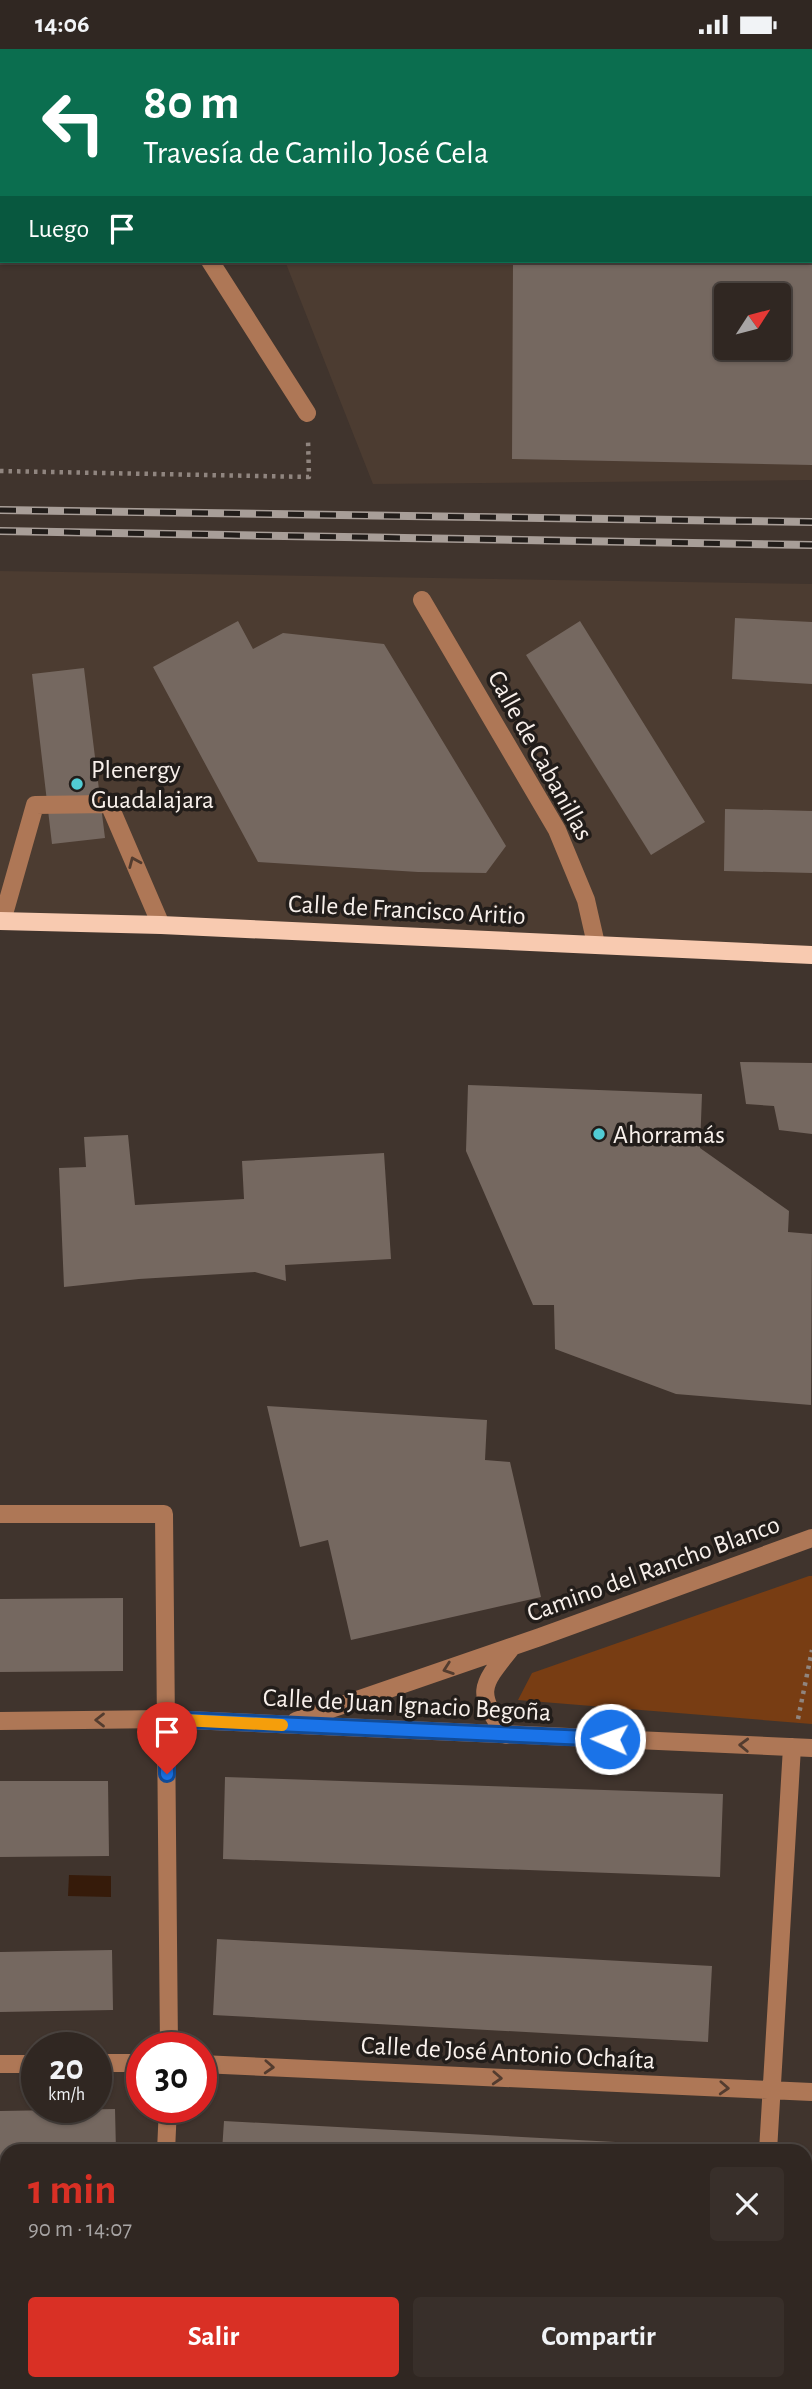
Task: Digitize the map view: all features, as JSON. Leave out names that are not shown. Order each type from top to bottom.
[{"type":"main road","name":"Calle de Francisco Aritio","points":[[1,921],[161,925],[812,955]]},
{"type":"street","points":[[211,263],[307,413]]},
{"type":"street","name":"Calle de Cabanillas","points":[[422,600],[557,831],[586,900],[596,944]]},
{"type":"street","points":[[1,921],[35,806],[109,804],[161,925]]},
{"type":"street","points":[[0,1514],[164,1514],[169,2032]]},
{"type":"street","name":"Camino del Rancho Blanco","points":[[286,1725],[512,1647],[812,1538]]},
{"type":"street","name":"Camino del Rancho Blanco","points":[[506,1735],[489,1711],[484,1691],[490,1675],[512,1647]]},
{"type":"street","name":"Calle de Juan Ignacio Begoña","points":[[0,1721],[166,1719],[812,1748]]},
{"type":"street","points":[[768,2144],[792,1747]]},
{"type":"street","points":[[0,2064],[21,2063]]},
{"type":"street","name":"Calle de José Antonio Ochaíta","points":[[217,2065],[812,2092]]},
{"type":"street","points":[[166,2144],[167,2123]]},
{"type":"path","points":[[0,471],[309,477],[307,413]]},
{"type":"path","points":[[792,1747],[812,1650]]},
{"type":"shaded area","points":[[286,263],[812,263],[812,480],[373,484]]},
{"type":"shaded area","points":[[0,571],[812,584],[812,952],[0,918]]},
{"type":"shaded area","points":[[812,1576],[812,1724],[518,1700],[532,1673]]},
{"type":"shaded area","points":[[69,1875],[111,1876],[111,1897],[68,1896]]},
{"type":"building","points":[[513,263],[812,263],[812,465],[512,459]]},
{"type":"building","points":[[735,618],[812,622],[812,684],[732,679]]},
{"type":"building","points":[[238,621],[253,649],[283,633],[384,644],[506,846],[486,873],[418,872],[258,862],[153,667]]},
{"type":"building","points":[[580,621],[705,822],[651,855],[526,655]]},
{"type":"building","points":[[84,668],[105,838],[52,844],[32,674]]},
{"type":"building","points":[[725,809],[812,811],[812,873],[724,871]]},
{"type":"building","points":[[740,1062],[812,1063],[812,1134],[779,1130],[774,1106],[746,1104]]},
{"type":"building","points":[[468,1085],[702,1094],[700,1148],[789,1211],[788,1232],[812,1234],[811,1405],[676,1394],[555,1349],[554,1305],[533,1305],[466,1151]]},
{"type":"building","points":[[128,1135],[135,1205],[244,1199],[242,1161],[384,1153],[391,1259],[285,1265],[286,1281],[255,1272],[139,1279],[64,1287],[59,1168],[86,1167],[84,1137]]},
{"type":"building","points":[[267,1406],[487,1420],[485,1460],[510,1462],[541,1597],[351,1640],[328,1540],[300,1547]]},
{"type":"building","points":[[123,1598],[123,1671],[0,1672],[0,1599]]},
{"type":"building","points":[[225,1777],[723,1794],[720,1877],[223,1859]]},
{"type":"building","points":[[0,1781],[108,1781],[109,1856],[0,1857]]},
{"type":"building","points":[[217,1939],[712,1966],[708,2042],[213,2015]]},
{"type":"building","points":[[112,1950],[113,2010],[0,2012],[0,1952]]},
{"type":"building","points":[[112,2109],[115,2109],[116,2144],[0,2144],[0,2111],[21,2111],[21,2123],[112,2123]]},
{"type":"building","points":[[224,2121],[653,2144],[222,2144]]},
{"type":"railway","points":[[0,510],[812,522]]},
{"type":"railway","points":[[0,531],[812,545]]},
{"type":"slow traffic","points":[[182,1720],[282,1725]]},
{"type":"place","name":"Plenergy Guadalajara","points":[[77,784]]},
{"type":"place","name":"Ahorramás","points":[[599,1134]]},
{"type":"route","points":[[167,1774],[166,1719],[610,1739]]}]
